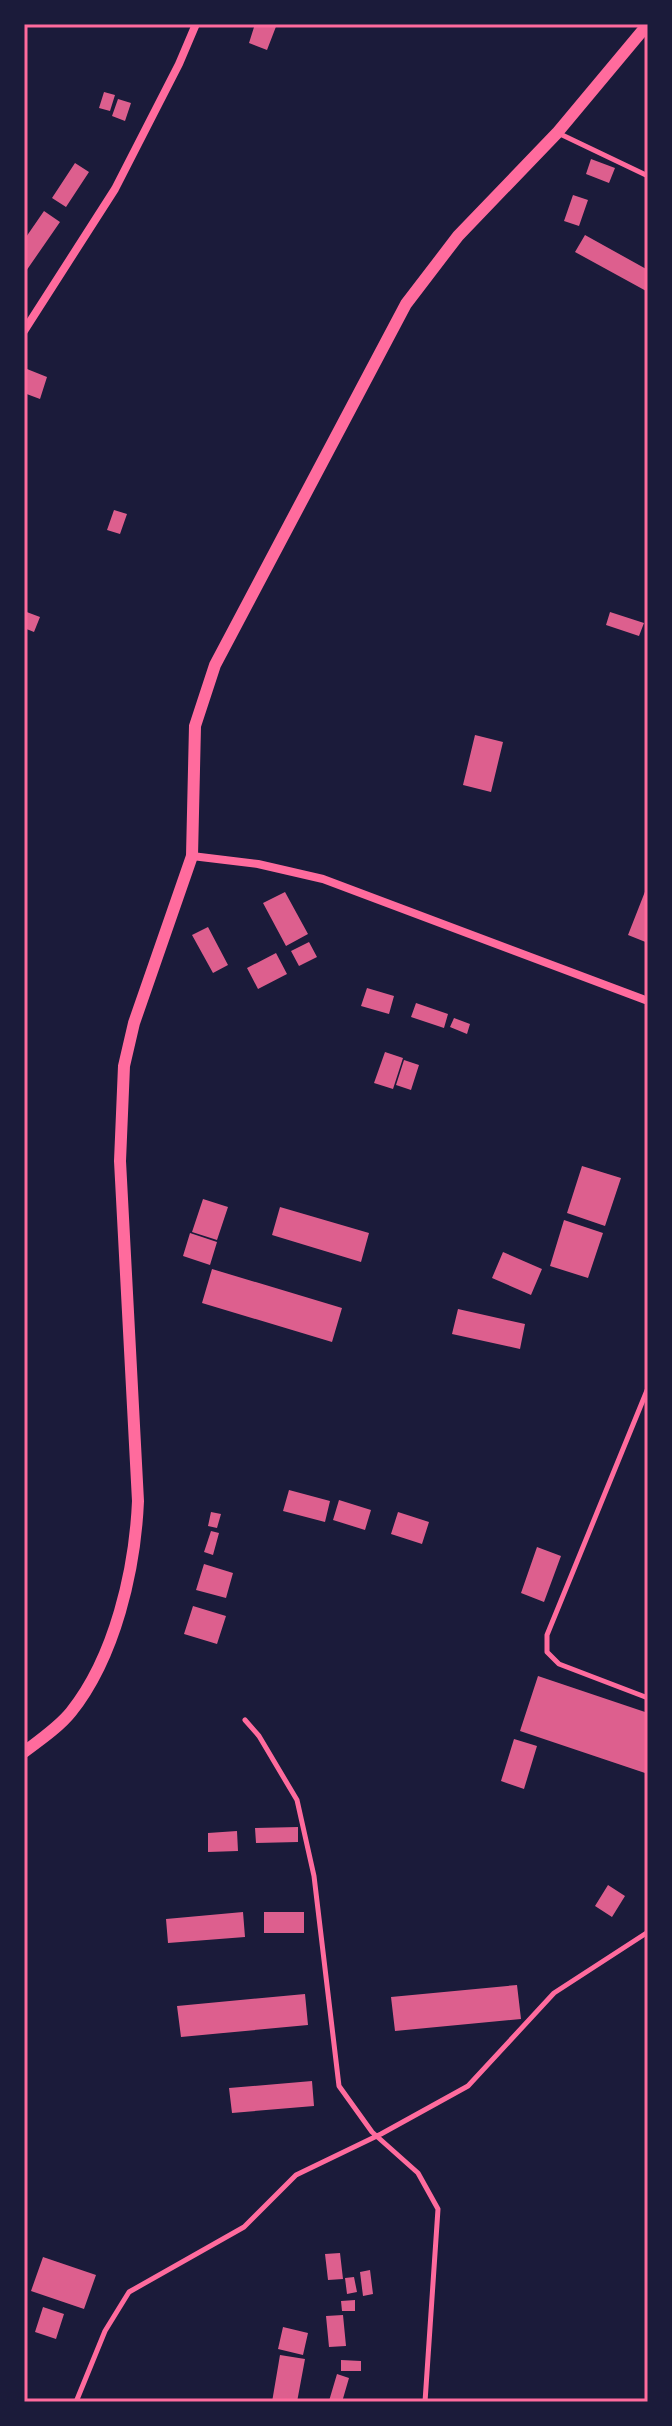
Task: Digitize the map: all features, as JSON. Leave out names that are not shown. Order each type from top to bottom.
[{"type":"main road","points":[[24,1752],[71,1713],[98,1671],[124,1599],[137,1536],[138,1501],[120,1161],[124,1066],[134,1023],[192,856],[195,726],[215,665],[406,304],[458,236],[557,133],[648,24]]},
{"type":"street","points":[[24,331],[115,189],[196,24]]},
{"type":"street","points":[[192,856],[258,864],[323,879],[648,1001]]},
{"type":"lane","points":[[557,133],[648,176]]},
{"type":"lane","points":[[648,1388],[547,1635],[547,1652],[559,1664],[648,1698]]},
{"type":"lane","points":[[245,1720],[259,1736],[297,1800],[314,1876],[339,2086],[376,2135],[418,2173],[438,2209],[425,2402]]},
{"type":"lane","points":[[76,2402],[105,2331],[129,2292],[244,2227],[296,2175],[468,2086],[554,1993],[648,1932]]},
{"type":"building","points":[[255,24],[277,24],[267,50],[249,43]]},
{"type":"building","points":[[104,92],[115,95],[110,111],[99,108]]},
{"type":"building","points":[[118,99],[131,103],[125,121],[112,116]]},
{"type":"building","points":[[591,159],[615,168],[609,183],[586,174]]},
{"type":"building","points":[[75,163],[89,172],[66,207],[52,198]]},
{"type":"building","points":[[573,195],[588,200],[579,226],[564,221]]},
{"type":"building","points":[[44,211],[60,222],[24,274],[24,240]]},
{"type":"building","points":[[585,235],[648,270],[648,292],[575,252]]},
{"type":"building","points":[[27,369],[47,377],[40,399],[24,393]]},
{"type":"building","points":[[114,510],[127,514],[120,534],[107,530]]},
{"type":"building","points":[[24,611],[40,617],[34,632],[24,628]]},
{"type":"building","points":[[610,612],[644,623],[639,636],[606,625]]},
{"type":"building","points":[[475,735],[503,742],[491,792],[463,785]]},
{"type":"building","points":[[648,884],[648,943],[628,935]]},
{"type":"building","points":[[285,892],[308,934],[286,946],[263,903]]},
{"type":"building","points":[[208,927],[228,965],[213,973],[192,935]]},
{"type":"building","points":[[309,942],[317,957],[299,966],[291,951]]},
{"type":"building","points":[[276,953],[287,974],[258,989],[247,968]]},
{"type":"building","points":[[367,988],[394,996],[389,1014],[361,1006]]},
{"type":"building","points":[[416,1003],[448,1014],[444,1028],[411,1017]]},
{"type":"building","points":[[454,1018],[470,1024],[467,1034],[450,1027]]},
{"type":"building","points":[[385,1052],[403,1058],[393,1089],[374,1083]]},
{"type":"building","points":[[404,1060],[419,1065],[411,1090],[396,1085]]},
{"type":"building","points":[[582,1166],[621,1178],[605,1226],[567,1213]]},
{"type":"building","points":[[203,1199],[228,1207],[217,1240],[192,1232]]},
{"type":"building","points":[[280,1207],[369,1233],[361,1262],[272,1235]]},
{"type":"building","points":[[564,1220],[603,1233],[588,1278],[550,1266]]},
{"type":"building","points":[[190,1233],[217,1242],[210,1265],[183,1256]]},
{"type":"building","points":[[503,1252],[542,1269],[531,1295],[492,1278]]},
{"type":"building","points":[[212,1269],[342,1308],[332,1342],[202,1303]]},
{"type":"building","points":[[458,1309],[525,1324],[520,1349],[452,1334]]},
{"type":"building","points":[[289,1490],[330,1501],[325,1522],[283,1511]]},
{"type":"building","points":[[339,1500],[371,1510],[365,1530],[333,1520]]},
{"type":"building","points":[[211,1512],[221,1514],[217,1528],[208,1526]]},
{"type":"building","points":[[398,1512],[429,1522],[422,1544],[391,1534]]},
{"type":"building","points":[[211,1531],[219,1533],[213,1555],[204,1552]]},
{"type":"building","points":[[537,1547],[561,1556],[544,1602],[521,1593]]},
{"type":"building","points":[[204,1564],[233,1573],[226,1598],[196,1590]]},
{"type":"building","points":[[193,1606],[226,1616],[217,1644],[184,1634]]},
{"type":"building","points":[[538,1676],[648,1713],[648,1774],[520,1731]]},
{"type":"building","points":[[514,1739],[537,1746],[524,1789],[501,1781]]},
{"type":"building","points":[[298,1827],[298,1842],[256,1843],[255,1828]]},
{"type":"building","points":[[237,1831],[238,1851],[208,1852],[208,1833]]},
{"type":"building","points":[[608,1885],[625,1896],[612,1917],[595,1906]]},
{"type":"building","points":[[243,1912],[245,1937],[168,1943],[166,1919]]},
{"type":"building","points":[[264,1912],[304,1912],[304,1933],[264,1933]]},
{"type":"building","points":[[517,1985],[521,2019],[395,2031],[391,1997]]},
{"type":"building","points":[[305,1994],[308,2025],[181,2037],[177,2006]]},
{"type":"building","points":[[312,2081],[314,2106],[232,2113],[229,2088]]},
{"type":"building","points":[[340,2253],[343,2279],[328,2280],[325,2254]]},
{"type":"building","points":[[43,2257],[96,2275],[84,2309],[31,2291]]},
{"type":"building","points":[[370,2270],[373,2294],[363,2296],[360,2272]]},
{"type":"building","points":[[354,2277],[357,2292],[347,2294],[345,2278]]},
{"type":"building","points":[[355,2300],[355,2311],[342,2311],[341,2301]]},
{"type":"building","points":[[43,2307],[64,2314],[56,2339],[35,2332]]},
{"type":"building","points":[[343,2315],[346,2346],[329,2347],[326,2316]]},
{"type":"building","points":[[283,2327],[308,2333],[303,2355],[278,2349]]},
{"type":"building","points":[[280,2355],[305,2359],[297,2402],[272,2402]]},
{"type":"building","points":[[341,2360],[361,2361],[361,2371],[341,2371]]},
{"type":"building","points":[[337,2374],[349,2378],[342,2402],[329,2401]]}]
